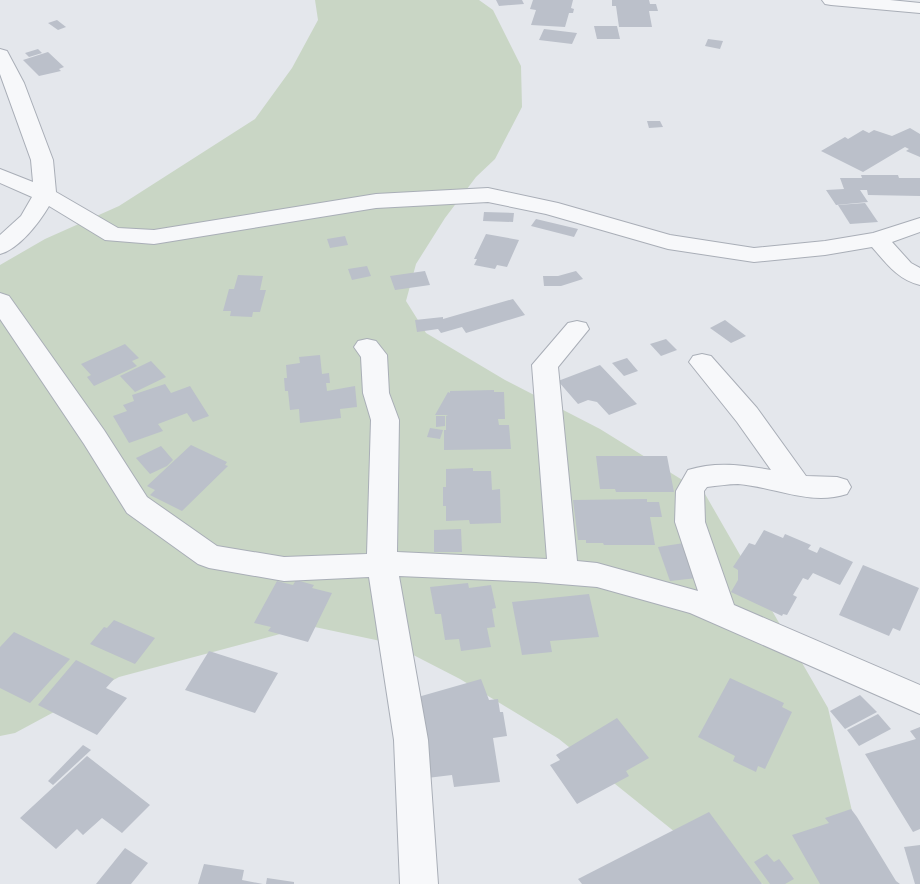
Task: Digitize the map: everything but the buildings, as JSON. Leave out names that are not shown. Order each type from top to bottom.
[{"type":"street","points":[[831,0],[920,8]]},
{"type":"street","points":[[0,55],[14,83],[42,160],[45,195],[29,220],[0,247]]},
{"type":"street","points":[[0,176],[45,195],[114,235],[154,237],[376,201],[488,195],[550,208],[668,242],[754,255],[825,248],[877,239],[920,225]]},
{"type":"street","points":[[877,239],[903,268],[920,278]]},
{"type":"street","points":[[0,301],[94,437],[137,505],[209,556],[284,569],[382,565],[536,570],[597,576],[698,603],[920,700]]},
{"type":"street","points":[[563,572],[545,365],[577,329]]},
{"type":"street","points":[[367,348],[374,355],[376,393],[385,420],[382,565],[411,740],[419,884]]},
{"type":"street","points":[[702,362],[747,415],[797,486]]},
{"type":"street","points":[[721,613],[690,522],[690,491],[698,477],[738,474],[797,486],[837,487]]},
{"type":"green space","points":[[315,0],[479,0],[493,10],[521,66],[522,107],[495,159],[476,177],[445,218],[416,264],[406,301],[426,333],[505,380],[600,429],[705,494],[828,708],[869,884],[763,884],[721,869],[559,739],[460,679],[390,643],[310,626],[119,677],[15,733],[0,736],[0,265],[45,239],[119,206],[255,119],[292,68],[318,20]]}]
